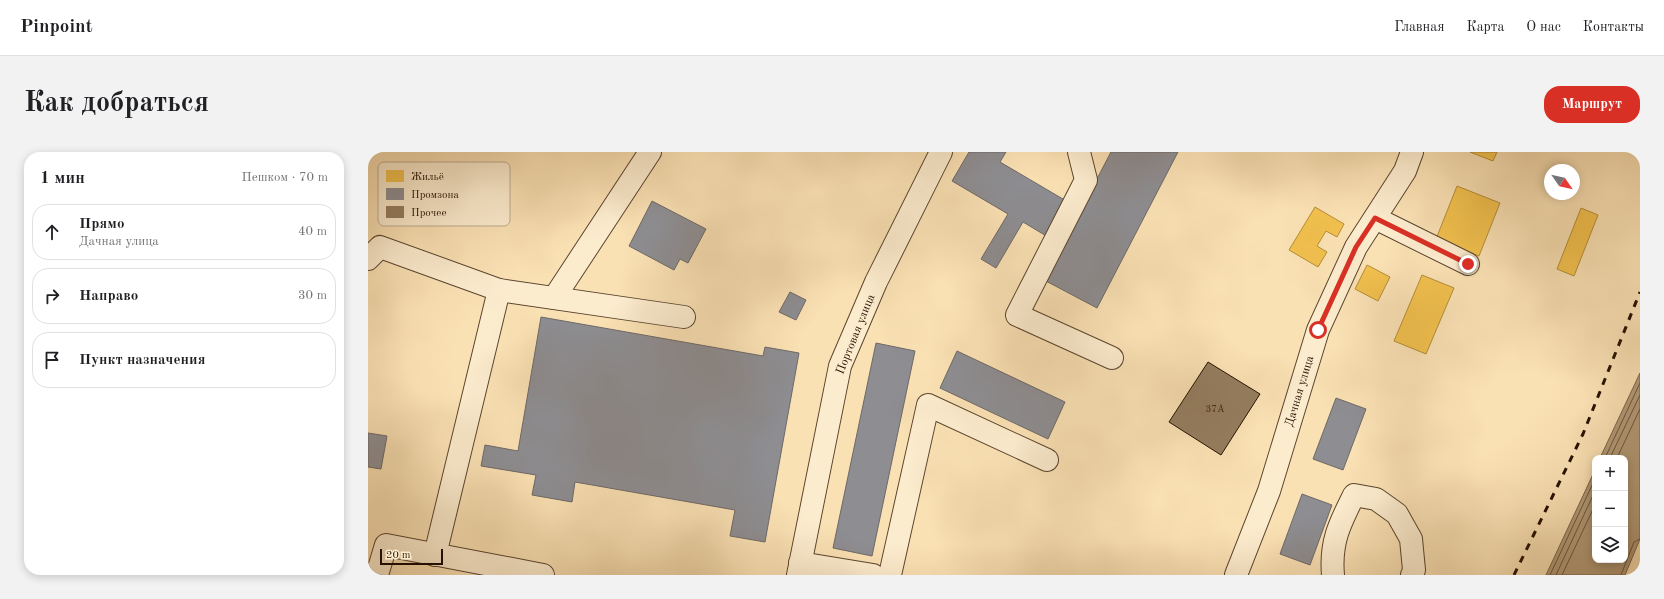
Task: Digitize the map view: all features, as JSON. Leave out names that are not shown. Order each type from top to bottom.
[{"type":"street","points":[[554,298],[650,152]]},
{"type":"street","name":"Портовая улица","points":[[799,569],[840,366],[876,282],[941,152]]},
{"type":"street","points":[[1079,152],[1086,180],[1017,316],[1112,358]]},
{"type":"street","name":"Дачная улица","points":[[1236,575],[1269,491],[1318,330],[1356,247],[1405,171],[1412,152]]},
{"type":"street","points":[[1375,218],[1468,264]]},
{"type":"street","points":[[368,259],[380,247],[499,290],[684,317]]},
{"type":"street","points":[[435,555],[499,290]]},
{"type":"street","points":[[890,575],[928,405],[1047,460]]},
{"type":"street","points":[[1333,575],[1332,557],[1339,526],[1354,495],[1376,499],[1397,514],[1411,539],[1414,570],[1412,575]]},
{"type":"street","points":[[377,575],[386,545],[543,575]]},
{"type":"street","points":[[799,569],[873,575]]},
{"type":"water","points":[[1640,373],[1640,539],[1625,575],[1546,575],[1592,476],[1592,563],[1628,563],[1628,455],[1601,455]]},
{"type":"building: Жильё","points":[[1470,152],[1497,152],[1493,161]]},
{"type":"building: Жильё","points":[[1457,186],[1500,203],[1479,256],[1436,239]]},
{"type":"building: Жильё","points":[[1315,207],[1344,224],[1337,237],[1326,231],[1317,246],[1327,252],[1318,267],[1289,250]]},
{"type":"building: Жильё","points":[[1581,208],[1598,215],[1574,276],[1557,269]]},
{"type":"building: Жильё","points":[[1367,265],[1390,277],[1378,301],[1355,289]]},
{"type":"building: Жильё","points":[[1422,275],[1454,288],[1426,354],[1394,341]]},
{"type":"building: Промзона","points":[[969,152],[1006,152],[1000,162],[1068,202],[1048,237],[1023,222],[996,268],[981,259],[1008,214],[952,181]]},
{"type":"building: Промзона","points":[[1111,152],[1178,152],[1097,308],[1044,280]]},
{"type":"building: Промзона","points":[[652,201],[706,229],[688,263],[680,259],[674,270],[629,246]]},
{"type":"building: Промзона","points":[[790,292],[806,300],[796,320],[779,312]]},
{"type":"building: Промзона","points":[[541,317],[763,356],[765,347],[799,353],[765,542],[730,536],[735,510],[575,482],[572,502],[532,495],[536,475],[481,466],[485,445],[518,451]]},
{"type":"building: Промзона","points":[[876,343],[915,351],[872,556],[833,548]]},
{"type":"building: Промзона","points":[[957,351],[1065,402],[1048,439],[940,388]]},
{"type":"building: Промзона","points":[[1336,398],[1366,409],[1343,470],[1313,459]]},
{"type":"building: Промзона","points":[[368,433],[387,436],[381,469],[368,467]]},
{"type":"building: Промзона","points":[[1302,494],[1332,505],[1310,565],[1280,554]]},
{"type":"building: Прочее","points":[[1208,362],[1260,394],[1221,455],[1169,422]]},
{"type":"railway","points":[[1514,575],[1583,434],[1640,292]]},
{"type":"route","points":[[1318,330],[1356,247],[1375,218],[1468,264]]}]
